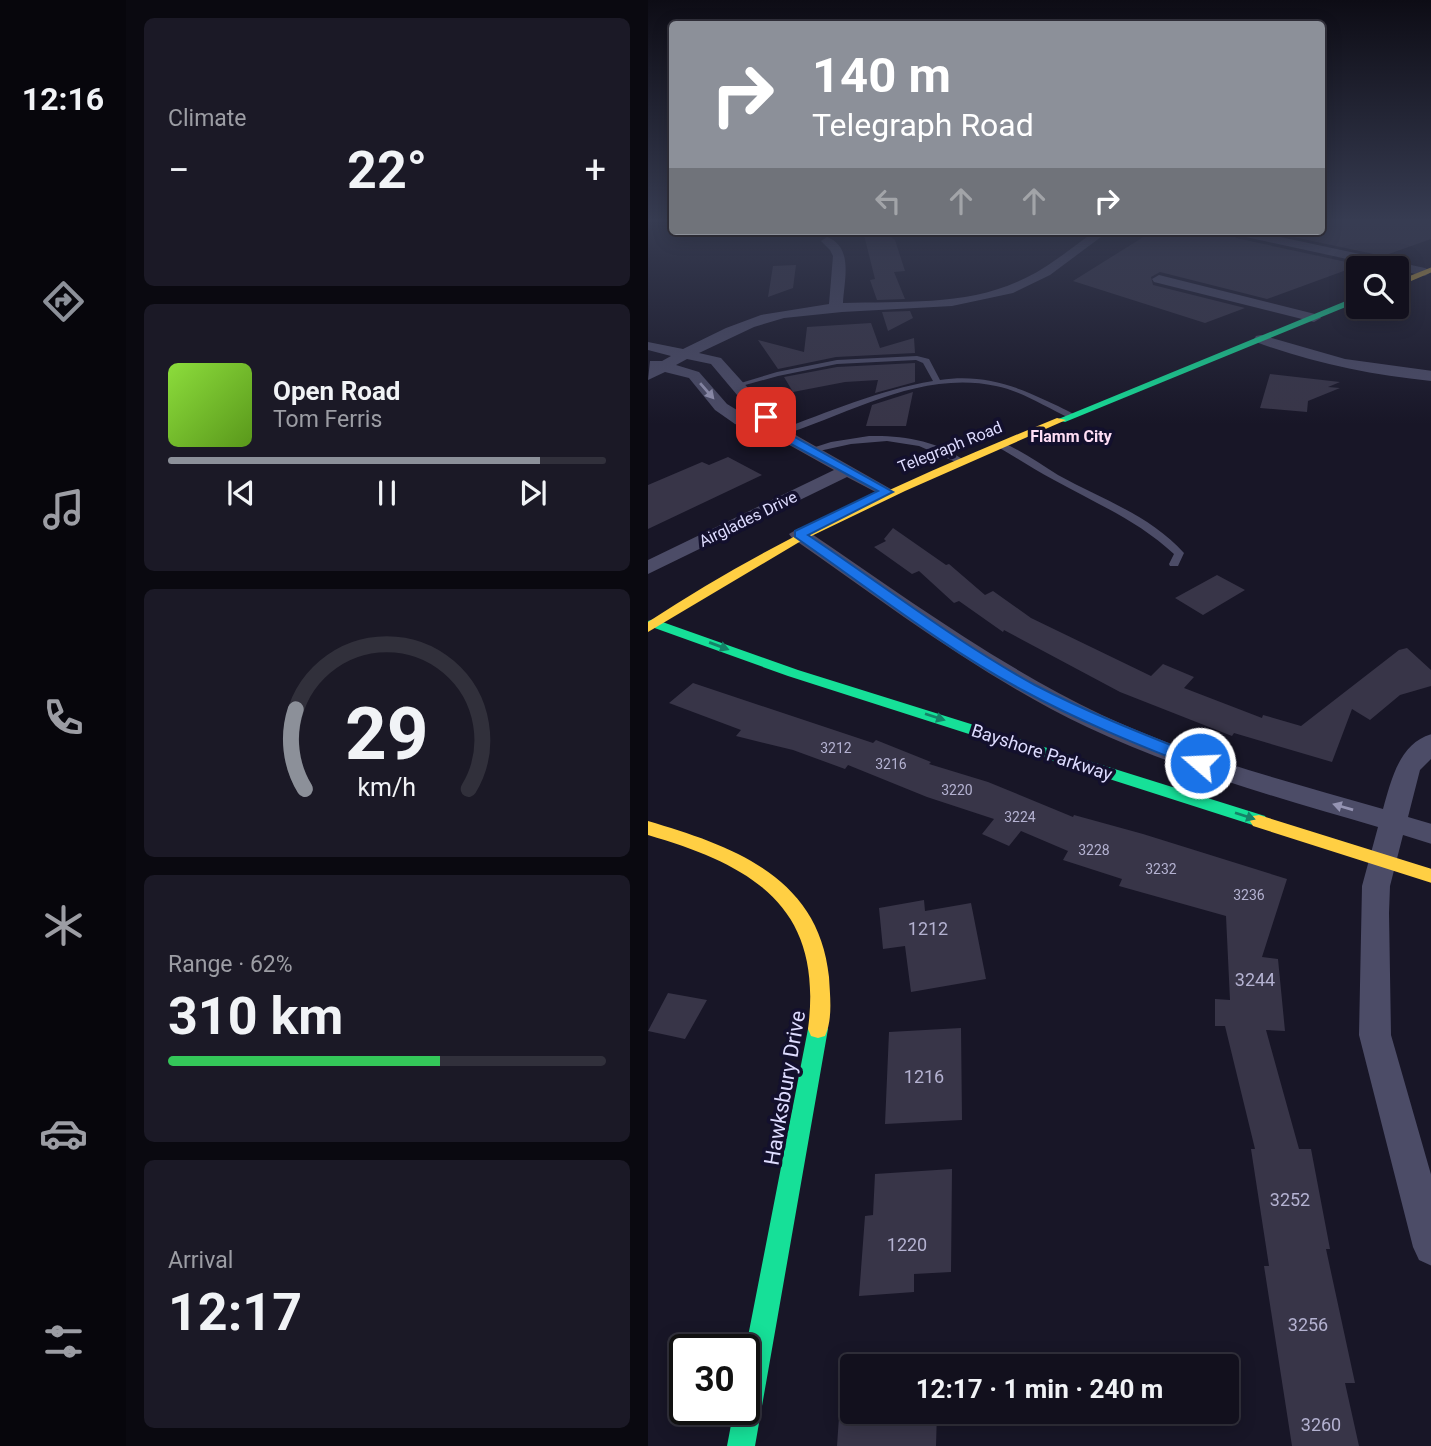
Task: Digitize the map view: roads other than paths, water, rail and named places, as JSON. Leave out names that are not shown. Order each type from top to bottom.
[{"type":"main road","name":"Telegraph Road","points":[[651,625],[726,575],[799,534],[887,492],[1346,304]]},
{"type":"main road","name":"Bayshore Parkway","points":[[651,625],[793,673],[1431,876]]},
{"type":"main road","name":"Hawksbury Drive","points":[[648,828],[713,849],[743,862],[770,881],[793,904],[810,933],[819,970],[821,1010],[741,1446]]},
{"type":"street","points":[[836,310],[837,288]]},
{"type":"street","points":[[648,375],[656,364],[684,355],[750,323],[788,313],[958,303],[1012,288]]},
{"type":"street","points":[[1197,288],[1314,318]]},
{"type":"street","points":[[1262,338],[1304,356],[1355,368],[1431,376]]},
{"type":"street","points":[[648,346],[716,361],[780,433]]},
{"type":"street","points":[[656,364],[694,375],[721,407],[741,420],[780,433],[887,492]]},
{"type":"street","name":"Airglades Drive","points":[[648,568],[848,470]]},
{"type":"street","points":[[799,534],[963,647],[1028,687],[1096,722],[1157,748],[1244,779],[1431,834]]},
{"type":"street","points":[[1431,742],[1408,766],[1376,886],[1374,913],[1375,1035],[1431,1247]]},
{"type":"lane","points":[[738,385],[837,362],[917,358],[926,361],[938,383]]},
{"type":"lane","points":[[780,433],[881,396],[938,383],[998,384],[1072,416]]},
{"type":"lane","points":[[810,450],[851,440],[913,440],[961,461]]},
{"type":"lane","points":[[1001,445],[1156,532],[1179,552],[1174,564]]},
{"type":"district","name":"Flamm City","points":[[1071,436]]}]
